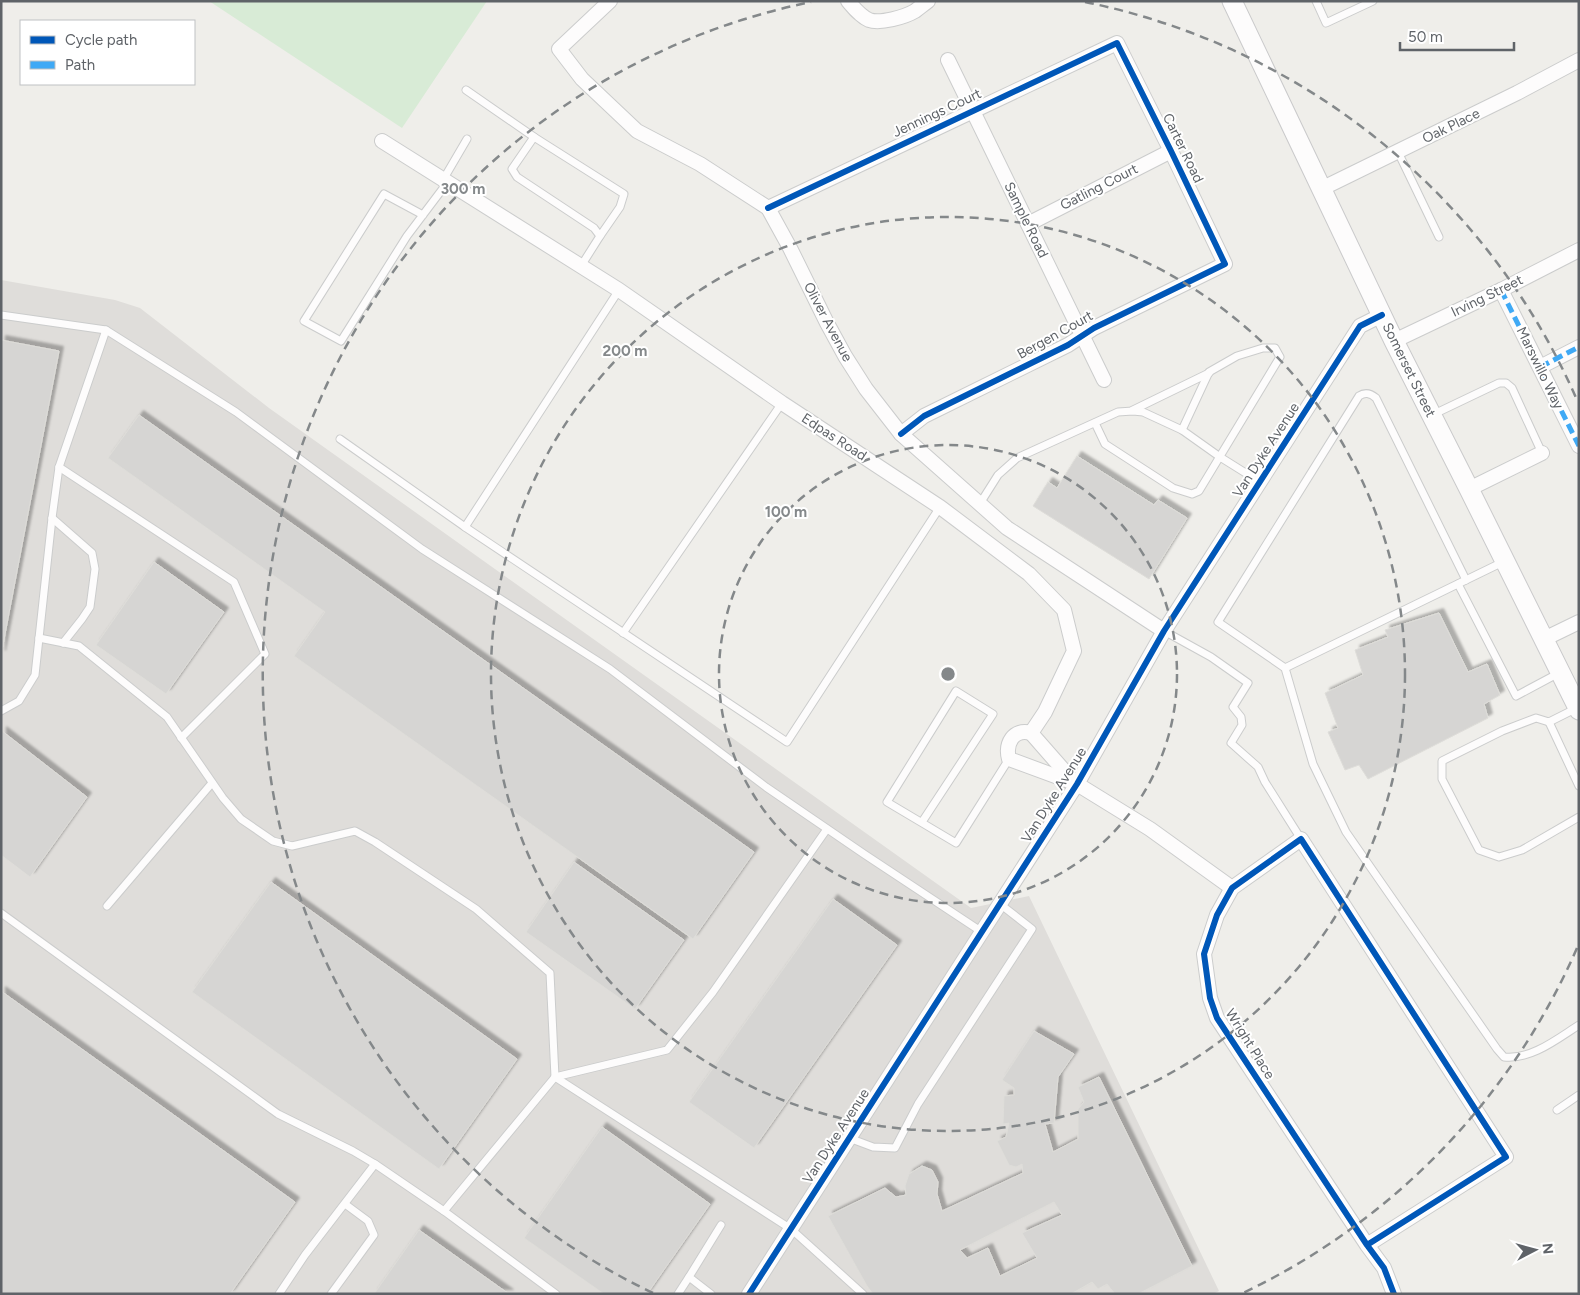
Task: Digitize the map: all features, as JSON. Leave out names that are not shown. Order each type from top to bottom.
[{"type":"main road","name":"Somerset Street","points":[[1232,1],[1394,341],[1578,708]]},
{"type":"street","name":"Oliver Avenue","points":[[610,1],[559,49],[582,79],[637,131],[700,164],[768,208],[845,356],[866,389],[901,434],[1007,528],[1164,631]]},
{"type":"street","points":[[848,1],[862,16],[870,20],[880,21],[901,17],[914,12],[928,1]]},
{"type":"street","name":"Jennings Court","points":[[768,208],[1117,43]]},
{"type":"street","name":"Carter Road","points":[[1117,43],[1225,264]]},
{"type":"street","name":"Sample Road","points":[[948,60],[1104,380]]},
{"type":"street","name":"Oak Place","points":[[1321,189],[1518,94],[1579,60]]},
{"type":"street","name":"Edpas Road","points":[[382,141],[619,290],[782,403],[940,507],[1029,574],[1064,610],[1074,652],[1046,712],[1031,734]]},
{"type":"street","name":"Gatling Court","points":[[1028,224],[1171,151]]},
{"type":"street","name":"Irving Street","points":[[1394,341],[1579,250]]},
{"type":"street","name":"Bergen Court","points":[[901,434],[924,416],[1068,345],[1094,328],[1225,264]]},
{"type":"street","name":"Marswillo Way","points":[[1501,290],[1578,441]]},
{"type":"street","name":"Van Dyke Avenue","points":[[749,1294],[1076,784],[1164,631],[1360,326],[1382,315]]},
{"type":"street","points":[[1540,367],[1579,347]]},
{"type":"street","points":[[1469,489],[1542,452]]},
{"type":"street","points":[[1544,639],[1579,622]]},
{"type":"street","points":[[1076,784],[1031,734],[1020,732],[1010,740],[1009,759],[1076,784],[1150,828],[1232,888]]},
{"type":"street","points":[[1301,839],[1506,1158],[1367,1245]]},
{"type":"street","name":"Wright Place","points":[[1301,839],[1232,888],[1217,914],[1204,954],[1210,998],[1217,1018],[1384,1268],[1394,1294]]},
{"type":"lane","points":[[1316,1],[1326,24],[1373,1]]},
{"type":"lane","points":[[466,90],[534,137],[624,194],[620,207],[581,266]]},
{"type":"lane","points":[[534,137],[512,169],[516,177],[594,228],[600,236]]},
{"type":"lane","points":[[423,215],[384,194],[304,321],[341,341],[407,236],[423,215],[445,181],[467,140]]},
{"type":"lane","points":[[1398,152],[1439,237]]},
{"type":"lane","points":[[465,527],[619,290]]},
{"type":"lane","points":[[1,315],[106,330],[236,412],[422,549],[610,668],[766,787],[982,932]]},
{"type":"lane","points":[[1,712],[18,701],[36,675],[59,467],[106,330]]},
{"type":"lane","points":[[1095,422],[1105,444],[1173,488],[1192,494],[1200,491],[1280,357],[1275,348],[1263,348],[1237,356],[1132,411]]},
{"type":"lane","points":[[1182,430],[1209,372]]},
{"type":"lane","points":[[1432,415],[1499,383],[1506,384],[1512,388],[1542,452]]},
{"type":"lane","points":[[1466,580],[1376,398],[1368,393],[1358,396],[1218,622],[1286,668],[1313,764],[1346,832],[1504,1057],[1520,1056],[1553,1042],[1579,1025]]},
{"type":"lane","points":[[623,633],[782,403]]},
{"type":"lane","points":[[979,505],[998,475],[1017,458],[1118,412],[1143,412],[1182,430],[1260,482]]},
{"type":"lane","points":[[340,440],[465,527],[787,742],[940,507]]},
{"type":"lane","points":[[59,467],[234,582],[265,654],[181,738]]},
{"type":"lane","points":[[52,518],[92,554],[95,569],[90,607],[63,643]]},
{"type":"lane","points":[[1286,668],[1505,560]]},
{"type":"lane","points":[[1458,584],[1516,696],[1561,673]]},
{"type":"lane","points":[[1164,631],[1211,657],[1248,683],[1233,707],[1241,717],[1242,725],[1231,743],[1258,768],[1301,839]]},
{"type":"lane","points":[[39,638],[79,646],[167,717],[212,783],[241,819],[273,841],[292,846],[355,831],[376,842],[476,909],[550,973],[555,1077]]},
{"type":"lane","points":[[922,822],[993,714],[956,691],[887,802],[956,843],[1009,759]]},
{"type":"lane","points":[[1578,708],[1549,722],[1536,718],[1502,730],[1442,761],[1442,779],[1480,850],[1499,857],[1522,850],[1579,817]]},
{"type":"lane","points":[[1549,722],[1579,786]]},
{"type":"lane","points":[[108,906],[212,783]]},
{"type":"lane","points":[[444,1211],[555,1077],[667,1050],[713,992],[827,829]]},
{"type":"lane","points":[[849,1138],[873,1147],[895,1148],[918,1104],[1032,929],[1000,904]]},
{"type":"lane","points":[[1,914],[278,1114],[375,1164],[444,1211],[556,1294]]},
{"type":"lane","points":[[555,1077],[791,1229],[863,1294]]},
{"type":"lane","points":[[1557,1110],[1579,1096]]},
{"type":"lane","points":[[279,1294],[305,1255],[375,1164]]},
{"type":"lane","points":[[331,1294],[374,1235],[368,1221],[344,1204]]},
{"type":"lane","points":[[678,1294],[721,1225]]},
{"type":"lane","points":[[689,1277],[711,1294]]},
{"type":"shaded area","points":[[1,280],[115,300],[140,308],[269,408],[971,908],[1029,896],[1219,1291],[1213,1294],[1,1294]]},
{"type":"green space","points":[[209,1],[487,1],[402,128]]},
{"type":"building","points":[[1,340],[59,351],[1,655]]},
{"type":"building","points":[[139,415],[754,852],[693,939],[294,656],[325,612],[108,458]]},
{"type":"building","points":[[1077,456],[1154,505],[1158,500],[1187,518],[1149,579],[1033,506],[1048,482],[1057,488]]},
{"type":"building","points":[[154,562],[224,612],[166,694],[96,645]]},
{"type":"building","points":[[1439,613],[1468,672],[1487,664],[1500,695],[1484,704],[1488,718],[1368,779],[1359,765],[1345,770],[1328,732],[1338,728],[1325,693],[1363,675],[1355,650],[1388,637],[1385,630]]},
{"type":"building","points":[[2,731],[87,797],[30,877],[1,855]]},
{"type":"building","points":[[574,862],[684,940],[635,1009],[526,932]]},
{"type":"building","points":[[271,882],[517,1059],[439,1169],[192,992]]},
{"type":"building","points":[[833,899],[897,945],[754,1148],[689,1102]]},
{"type":"building","points":[[1,991],[295,1202],[230,1294],[1,1294]]},
{"type":"building","points":[[1034,1031],[1074,1054],[1058,1077],[1054,1123],[1045,1124],[1053,1152],[1078,1139],[1078,1109],[1084,1102],[1078,1087],[1099,1077],[1192,1266],[1138,1294],[1115,1294],[1107,1284],[1098,1289],[1092,1282],[1071,1294],[873,1294],[828,1216],[885,1188],[896,1197],[906,1195],[905,1186],[909,1174],[922,1166],[932,1170],[938,1182],[937,1194],[942,1211],[1023,1173],[1022,1164],[1016,1167],[1009,1165],[997,1141],[1006,1137],[1009,1123],[1003,1124],[1004,1096],[1014,1095],[1014,1088],[1002,1080]],"holes":[[[1054,1202],[1062,1215],[1022,1233],[1037,1258],[1000,1276],[988,1248],[967,1258],[960,1250]]]},
{"type":"building","points":[[602,1127],[710,1204],[647,1294],[604,1294],[524,1238]]},
{"type":"building","points":[[419,1230],[509,1294],[374,1294]]},
{"type":"marked path","points":[[1501,290],[1579,446]]},
{"type":"marked path","points":[[1540,367],[1579,347]]},
{"type":"cycle path","points":[[768,208],[1117,43],[1225,264],[1094,328],[1068,345],[924,416],[901,434]]},
{"type":"cycle path","points":[[749,1294],[1077,784],[1164,631],[1360,326],[1382,315]]},
{"type":"cycle path","points":[[1367,1245],[1506,1157],[1301,839],[1232,888],[1217,915],[1204,954],[1210,998],[1217,1018],[1367,1245],[1384,1268],[1394,1294]]}]
